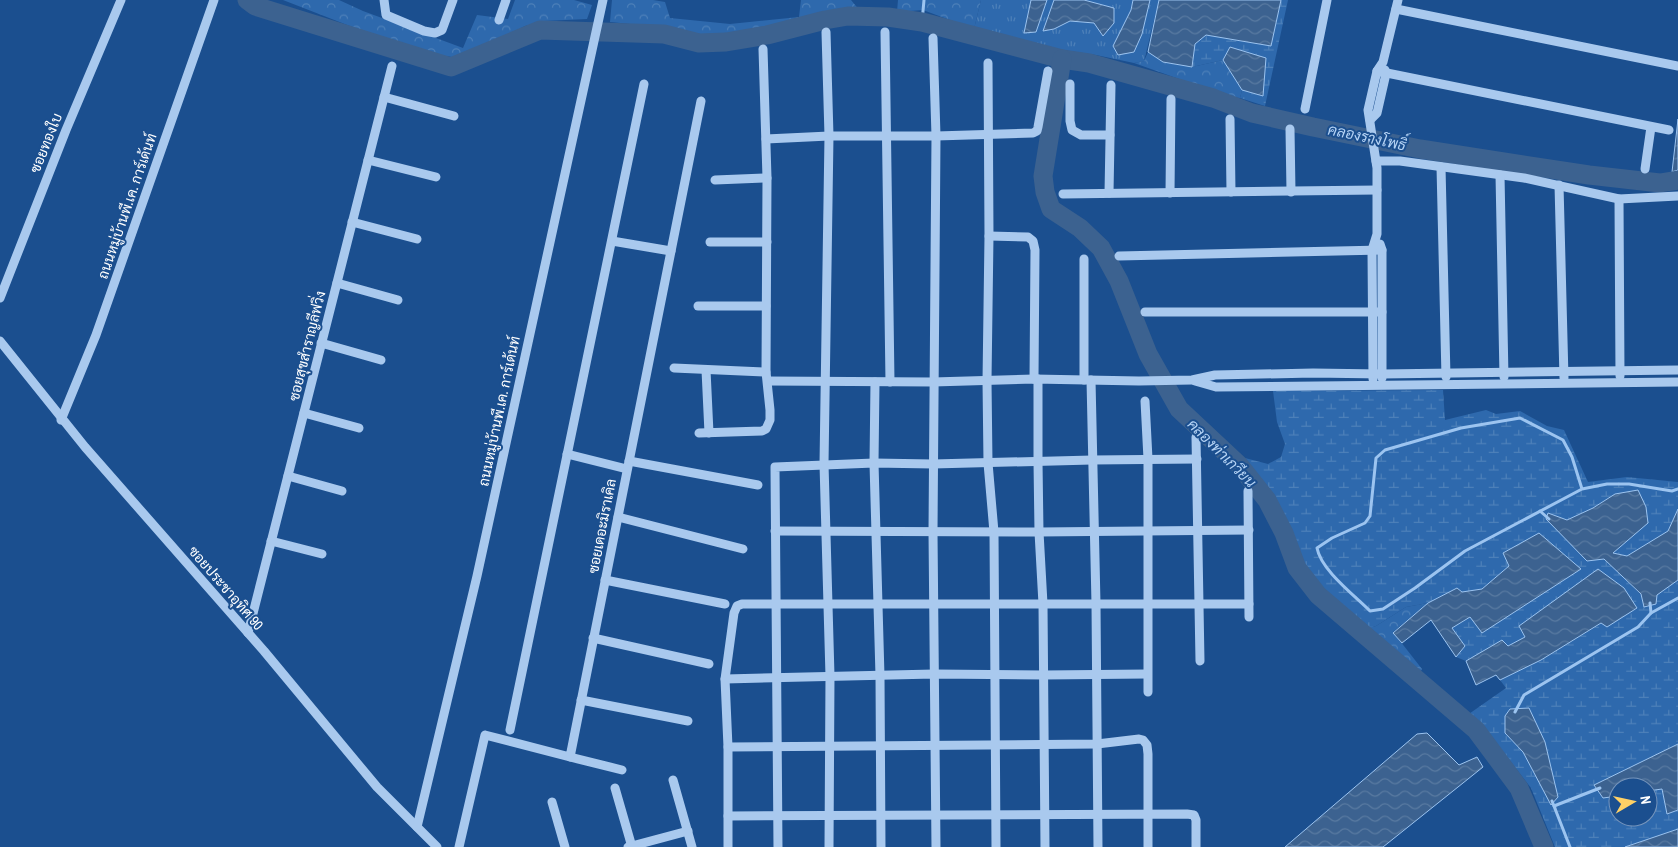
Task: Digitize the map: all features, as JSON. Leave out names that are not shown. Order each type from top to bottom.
[{"type":"street","name":"ซอยทองใบ","points":[[0,298],[66,130],[121,0]]},
{"type":"street","name":"ถนนหมู่บ้านพี.เค. การ์เด้นท์","points":[[62,420],[96,335],[214,0]]},
{"type":"street","points":[[384,0],[386,15],[424,31],[435,33],[442,30],[453,0]]},
{"type":"street","points":[[499,20],[506,0]]},
{"type":"street","name":"ถนนหมู่บ้านพี.เค. การ์เด้นท์","points":[[417,827],[477,576],[603,0]]},
{"type":"street","points":[[1305,109],[1327,0]]},
{"type":"street","points":[[1382,385],[1378,374],[1376,158],[1370,132],[1370,120],[1377,113],[1381,72],[1397,4],[1678,66]]},
{"type":"street","points":[[826,32],[828,136],[824,464],[830,676],[829,847]]},
{"type":"street","points":[[886,32],[890,382]]},
{"type":"street","points":[[933,38],[936,136],[933,382],[936,847]]},
{"type":"street","points":[[699,433],[762,431],[770,420],[767,376],[767,178],[763,49]]},
{"type":"street","points":[[988,63],[989,236],[987,381],[988,463],[994,532],[996,847]]},
{"type":"street","name":"ซอยสุขสำราญลีฟวิ่ง","points":[[248,633],[392,66]]},
{"type":"street","points":[[766,139],[828,136],[936,136],[1033,133],[1036,131],[1048,71]]},
{"type":"street","points":[[1381,72],[1669,130]]},
{"type":"street","points":[[510,730],[644,84]]},
{"type":"street","points":[[1070,84],[1070,121],[1072,130],[1081,135],[1110,135]]},
{"type":"street","points":[[1109,194],[1111,85]]},
{"type":"street","points":[[384,97],[454,116]]},
{"type":"street","points":[[1170,193],[1171,99]]},
{"type":"street","name":"ซอยเดอะมิราเคิล","points":[[570,757],[701,101]]},
{"type":"street","points":[[1230,119],[1231,192]]},
{"type":"street","points":[[1645,168],[1651,126]]},
{"type":"street","points":[[1290,129],[1291,192]]},
{"type":"street","points":[[1376,158],[1500,175],[1619,199],[1678,196]]},
{"type":"street","points":[[368,160],[436,177]]},
{"type":"street","points":[[1441,167],[1446,385]]},
{"type":"street","points":[[1500,175],[1504,384]]},
{"type":"street","points":[[715,180],[767,178]]},
{"type":"street","points":[[1560,186],[1564,383]]},
{"type":"street","points":[[1063,194],[1377,190]]},
{"type":"street","points":[[1619,199],[1620,382]]},
{"type":"street","points":[[352,222],[417,239]]},
{"type":"street","points":[[989,236],[1028,237],[1033,241],[1035,250],[1046,847]]},
{"type":"street","points":[[612,241],[671,251]]},
{"type":"street","points":[[710,242],[767,242]]},
{"type":"street","points":[[1119,256],[1377,250]]},
{"type":"street","points":[[1084,259],[1096,604],[1098,847]]},
{"type":"street","points":[[337,283],[398,300]]},
{"type":"street","points":[[698,306],[766,306]]},
{"type":"street","points":[[1145,312],[1377,312]]},
{"type":"street","name":"ซอยประชาอุทิศ 90","points":[[0,342],[62,420],[248,633],[377,787],[438,847]]},
{"type":"street","points":[[321,343],[381,360]]},
{"type":"street","points":[[674,368],[825,382],[933,382],[1036,379],[1192,380],[1215,375],[1240,374],[1564,373],[1678,370]]},
{"type":"street","points":[[706,370],[709,433]]},
{"type":"street","points":[[1313,373],[1313,385]]},
{"type":"street","points":[[1240,374],[1241,386]]},
{"type":"street","points":[[1373,385],[1378,374]]},
{"type":"street","points":[[1192,380],[1216,386],[1678,382]]},
{"type":"street","points":[[875,382],[874,463],[880,676],[881,847]]},
{"type":"street","points":[[1145,401],[1148,459],[1148,692]]},
{"type":"street","points":[[304,413],[359,428]]},
{"type":"street","points":[[1196,437],[1200,661]]},
{"type":"street","points":[[567,454],[758,485]]},
{"type":"street","points":[[778,847],[775,467],[874,463],[933,464],[1197,459]]},
{"type":"street","points":[[288,476],[342,491]]},
{"type":"street","points":[[1248,491],[1249,617]]},
{"type":"street","points":[[618,517],[743,549]]},
{"type":"street","points":[[775,531],[1039,532],[1249,530]]},
{"type":"street","points":[[271,540],[322,554]]},
{"type":"street","points":[[605,580],[725,604]]},
{"type":"street","points":[[728,847],[728,747],[725,679],[734,613],[737,606],[749,602],[775,604],[1249,604]]},
{"type":"street","points":[[594,638],[708,664]]},
{"type":"street","points":[[725,679],[934,674],[1147,674]]},
{"type":"street","points":[[581,700],[688,722]]},
{"type":"street","points":[[459,847],[485,735],[622,770]]},
{"type":"street","points":[[728,747],[1045,745],[1097,744],[1143,740],[1147,745],[1148,847]]},
{"type":"street","points":[[673,780],[692,847]]},
{"type":"street","points":[[615,788],[630,847],[688,831]]},
{"type":"street","points":[[552,802],[565,847]]},
{"type":"street","points":[[728,816],[1098,815],[1147,813],[1194,815],[1196,820],[1196,847]]},
{"type":"green space","points":[[283,0],[339,0],[363,11],[463,48],[477,15],[508,19],[515,0],[574,0],[592,5],[587,19],[544,21],[525,26],[472,53],[452,57],[414,51]]},
{"type":"green space","points":[[612,0],[653,0],[665,2],[670,18],[730,24],[799,17],[801,0],[851,0],[860,11],[807,19],[743,37],[691,36],[661,27],[610,22]]},
{"type":"green space","points":[[898,0],[981,0],[974,29],[923,10],[897,12]]},
{"type":"green space","points":[[981,0],[1031,0],[1025,33],[1036,31],[1047,0],[1054,0],[1044,31],[1054,29],[1070,21],[1094,23],[1114,8],[1084,0],[1133,0],[1131,10],[1142,34],[1150,0],[1159,0],[1144,61],[1134,63],[1017,43],[974,29]]},
{"type":"green space","points":[[1281,0],[1288,0],[1265,106],[1240,98],[1242,90],[1262,96],[1230,47],[1223,60],[1192,67],[1195,44],[1206,35],[1271,46]]},
{"type":"green space","points":[[1148,52],[1163,62],[1192,67],[1223,60],[1242,90],[1240,98],[1230,97],[1134,63],[1144,61]]},
{"type":"green space","points":[[1443,390],[1445,420],[1486,410],[1496,414],[1520,411],[1547,426],[1564,430],[1588,482],[1627,477],[1678,482],[1678,509],[1668,531],[1627,556],[1612,552],[1615,494],[1593,508],[1567,520],[1549,514],[1587,561],[1604,558],[1641,595],[1657,595],[1678,580],[1678,744],[1594,785],[1603,798],[1608,797],[1608,827],[1658,827],[1658,789],[1662,788],[1667,814],[1678,810],[1678,829],[1625,847],[1555,847],[1531,788],[1504,753],[1466,716],[1506,688],[1500,680],[1541,660],[1602,623],[1637,609],[1624,588],[1519,626],[1525,637],[1508,647],[1502,640],[1466,661],[1456,657],[1465,646],[1452,628],[1470,617],[1482,633],[1581,569],[1509,566],[1482,589],[1462,592],[1457,588],[1428,603],[1406,607],[1376,626],[1369,628],[1311,578],[1298,557],[1277,501],[1245,458],[1268,464],[1281,457],[1285,444],[1277,422],[1273,391]],"holes":[[[1505,733],[1545,742],[1551,804],[1523,752]]]},
{"type":"green space","points":[[1428,603],[1393,632],[1422,669],[1417,678],[1372,636],[1369,628],[1376,626],[1406,607]]},
{"type":"water","points":[[1031,0],[1047,0],[1036,32],[1024,33]]},
{"type":"water","points":[[1054,0],[1084,0],[1114,8],[1114,23],[1103,36],[1094,23],[1070,21],[1054,29],[1043,31]]},
{"type":"water","points":[[1133,0],[1150,0],[1142,34],[1134,52],[1118,55],[1113,46],[1131,10]]},
{"type":"water","points":[[1159,0],[1281,0],[1271,46],[1206,35],[1195,44],[1192,67],[1163,62],[1148,52]]},
{"type":"water","points":[[1230,47],[1266,58],[1263,96],[1242,90],[1223,60]]},
{"type":"water","points":[[1678,119],[1678,170],[1672,172]]},
{"type":"water","points":[[1638,490],[1646,507],[1648,523],[1613,553],[1627,556],[1668,531],[1678,509],[1678,580],[1657,595],[1656,604],[1644,607],[1641,594],[1604,559],[1587,561],[1546,519],[1548,513],[1567,520],[1593,508],[1615,494]]},
{"type":"water","points":[[1539,533],[1581,569],[1482,633],[1470,617],[1452,628],[1465,646],[1456,657],[1431,620],[1402,643],[1393,633],[1428,603],[1457,588],[1462,592],[1482,589],[1509,566],[1503,553]]},
{"type":"water","points":[[1598,569],[1624,588],[1637,608],[1607,627],[1601,623],[1541,660],[1500,680],[1496,675],[1476,685],[1466,661],[1502,640],[1508,646],[1525,637],[1519,626]]},
{"type":"water","points":[[1529,708],[1545,742],[1558,797],[1551,805],[1523,752],[1505,733],[1505,716],[1510,709]]},
{"type":"water","points":[[1427,733],[1459,765],[1477,757],[1483,767],[1383,847],[1285,847],[1417,734]]},
{"type":"water","points":[[1678,744],[1678,810],[1667,814],[1662,789],[1658,790],[1658,777],[1610,777]]},
{"type":"water","points":[[1608,778],[1608,797],[1603,798],[1594,785]]},
{"type":"water","points":[[1678,829],[1678,847],[1625,847]]},
{"type":"waterway","name":"คลองรางโพธิ์","points":[[247,0],[255,6],[451,67],[540,30],[664,34],[699,43],[726,42],[767,35],[848,16],[888,17],[922,22],[1062,59],[1089,63],[1213,98],[1252,113],[1313,127],[1420,149],[1589,175],[1660,183],[1678,180]]},
{"type":"waterway","points":[[922,22],[924,0]]},
{"type":"waterway","name":"คลองท่าเกวียน","points":[[1062,59],[1043,176],[1045,192],[1051,209],[1080,228],[1101,248],[1119,281],[1148,354],[1179,409],[1240,466],[1267,500],[1284,533],[1297,568],[1318,595],[1476,730],[1519,788],[1544,847]]},
{"type":"waterway","points":[[1582,489],[1572,457],[1563,440],[1520,418],[1461,428],[1385,450],[1376,458],[1370,516],[1365,523],[1332,538],[1317,548],[1325,565],[1347,590],[1370,611],[1383,609],[1465,551],[1582,489],[1607,484],[1629,484],[1672,491],[1678,489]]},
{"type":"waterway","points":[[1540,511],[1549,519]]},
{"type":"waterway","points":[[1651,613],[1678,598]]},
{"type":"waterway","points":[[1515,712],[1524,695],[1638,627],[1651,613],[1650,603]]},
{"type":"waterway","points":[[1554,806],[1600,788]]},
{"type":"waterway","points":[[1552,801],[1570,847]]}]
